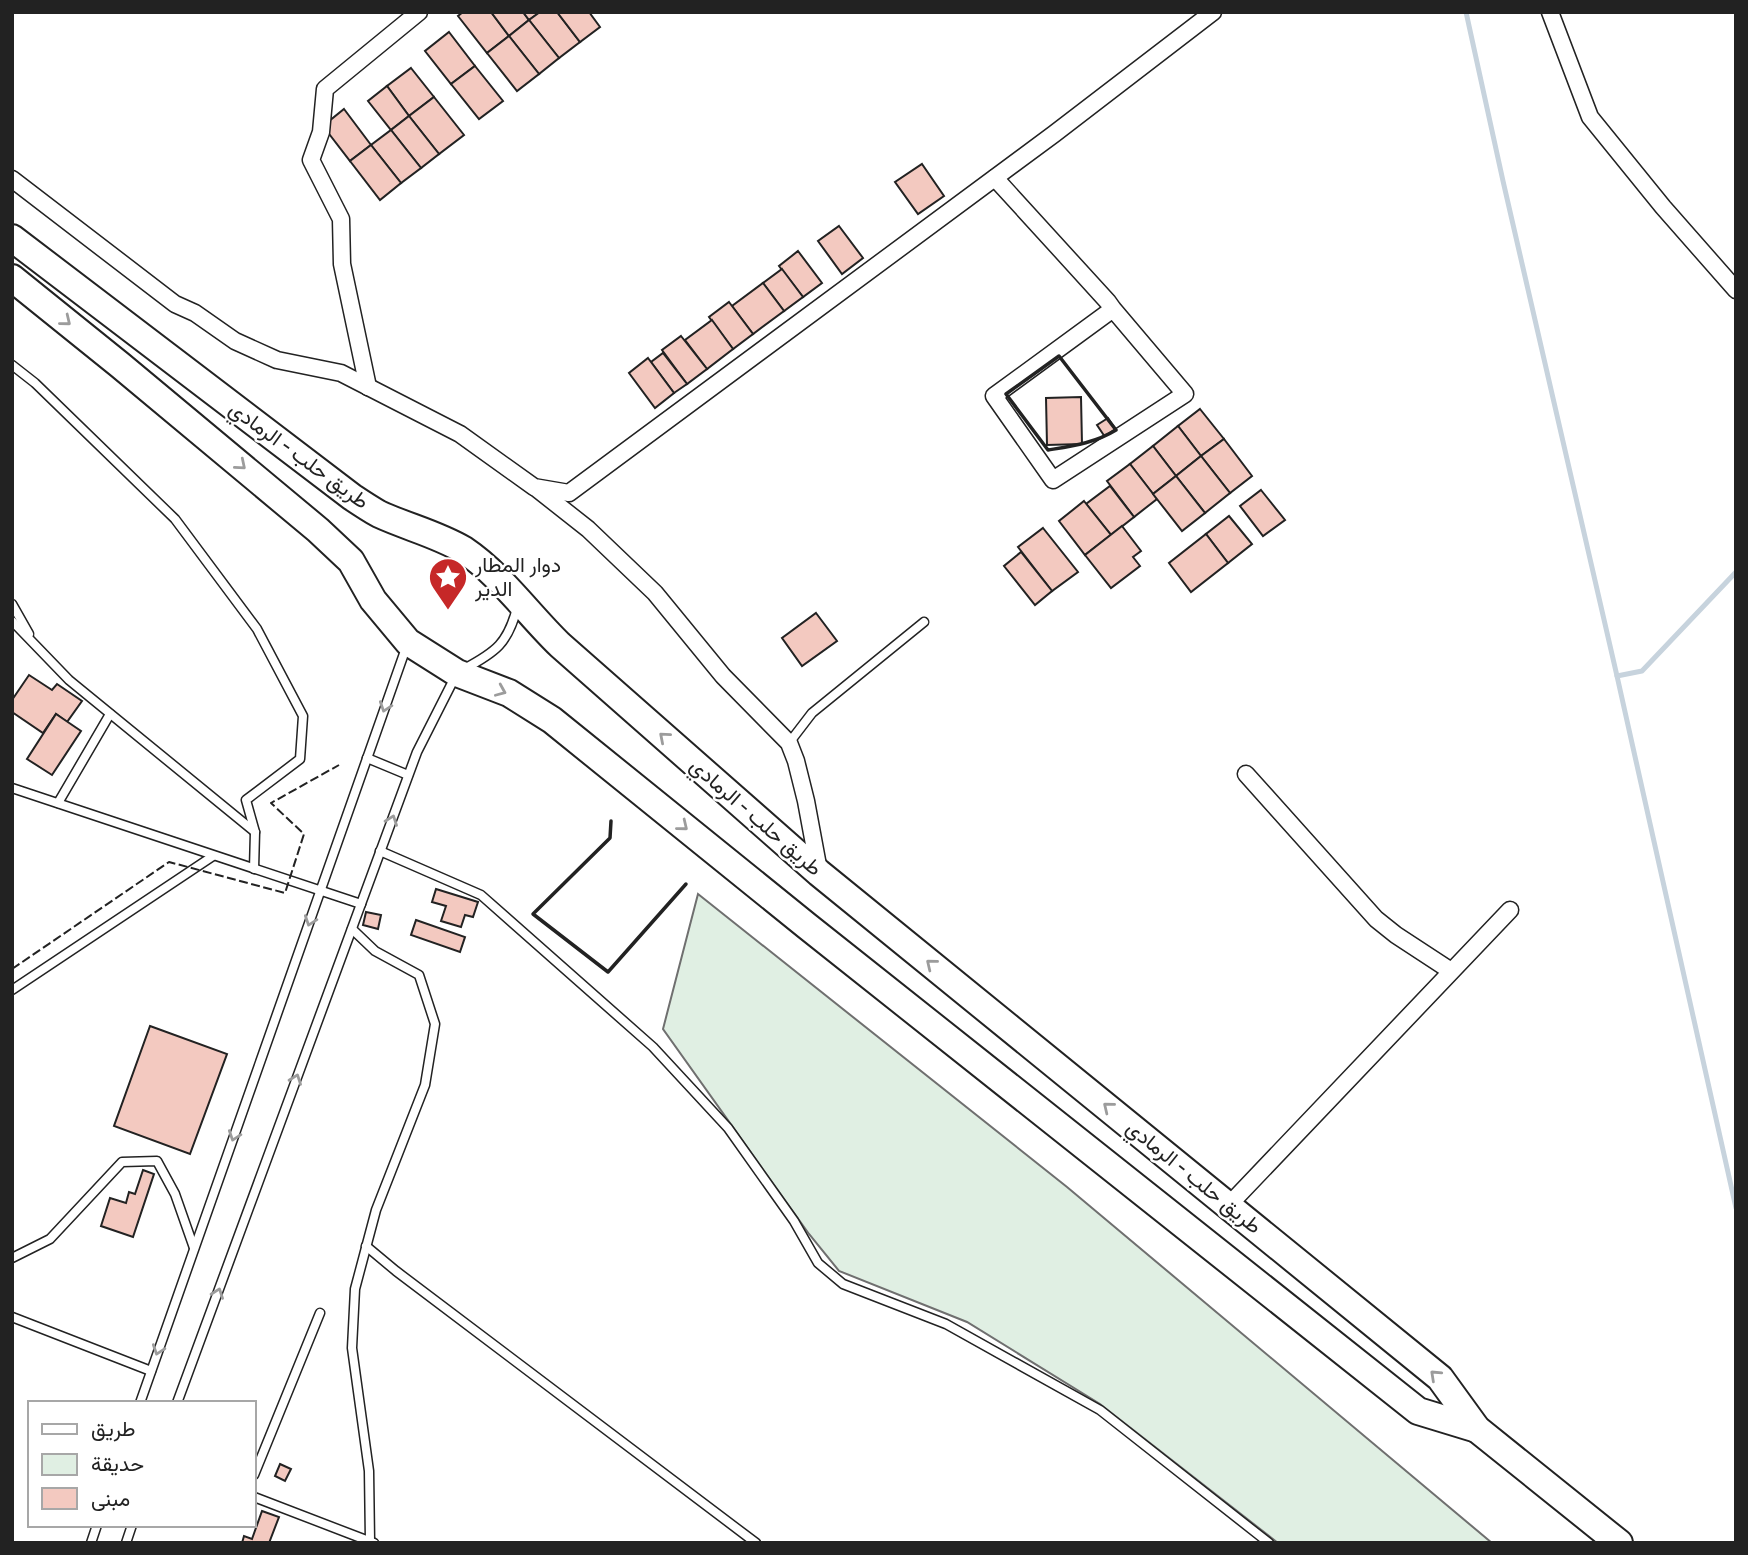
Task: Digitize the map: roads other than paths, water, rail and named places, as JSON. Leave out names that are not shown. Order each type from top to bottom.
[{"type":"highway","name":"طريق حلب - الرمادي","points":[[12,238],[352,497],[378,513],[441,538],[464,551],[493,574],[560,645],[819,873],[1440,1378],[1477,1429],[1619,1543]]},
{"type":"highway","name":"طريق حلب - الرمادي","points":[[12,278],[318,530],[351,561],[373,600],[408,642],[457,673],[509,694],[552,720],[1418,1411],[1477,1429]]},
{"type":"street","points":[[368,387],[342,264],[341,219],[311,160],[321,132],[326,89],[419,12]]},
{"type":"street","points":[[534,487],[569,493],[995,178],[1213,12]]},
{"type":"street","points":[[1550,12],[1590,117],[1663,207],[1736,290]]},
{"type":"street","points":[[995,178],[1113,309],[1185,394],[1053,480],[994,396],[1113,309]]},
{"type":"street","points":[[12,179],[176,304],[195,313],[235,341],[277,360],[341,373],[460,434],[588,529],[655,593],[723,676],[789,743],[806,801],[819,873]]},
{"type":"street","points":[[1247,774],[1376,919],[1451,971]]},
{"type":"street","points":[[1228,1206],[1510,910]]},
{"type":"lane","points":[[12,365],[35,383],[174,519],[257,629],[303,716],[300,759],[246,800],[255,832],[254,869]]},
{"type":"lane","points":[[178,1401],[417,752],[457,673],[500,646],[512,628],[519,602]]},
{"type":"lane","points":[[12,604],[36,646]]},
{"type":"lane","points":[[12,621],[69,680],[255,832]]},
{"type":"lane","points":[[789,743],[812,713],[923,622]]},
{"type":"lane","points":[[141,1401],[408,642]]},
{"type":"lane","points":[[58,803],[110,714]]},
{"type":"lane","points":[[368,758],[408,775]]},
{"type":"lane","points":[[12,788],[361,904]]},
{"type":"lane","points":[[380,851],[481,895],[653,1047],[728,1128],[794,1222],[818,1263],[842,1283],[946,1324],[1100,1410],[1269,1543]]},
{"type":"lane","points":[[12,990],[213,856]]},
{"type":"lane","points":[[256,1498],[372,1542],[369,1471],[352,1348],[355,1289],[376,1210],[425,1085],[435,1024],[419,975],[375,951],[352,929]]},
{"type":"lane","points":[[12,1258],[50,1239],[122,1162],[157,1161],[176,1194],[194,1250]]},
{"type":"lane","points":[[366,1246],[756,1543]]},
{"type":"lane","points":[[256,1470],[320,1313]]},
{"type":"lane","points":[[12,1317],[151,1371]]},
{"type":"waterway","points":[[1466,12],[1736,1208]]},
{"type":"waterway","points":[[1617,676],[1642,671],[1736,572]]},
{"type":"place","name":"دوار المطار الدير","points":[[448,611]]}]
